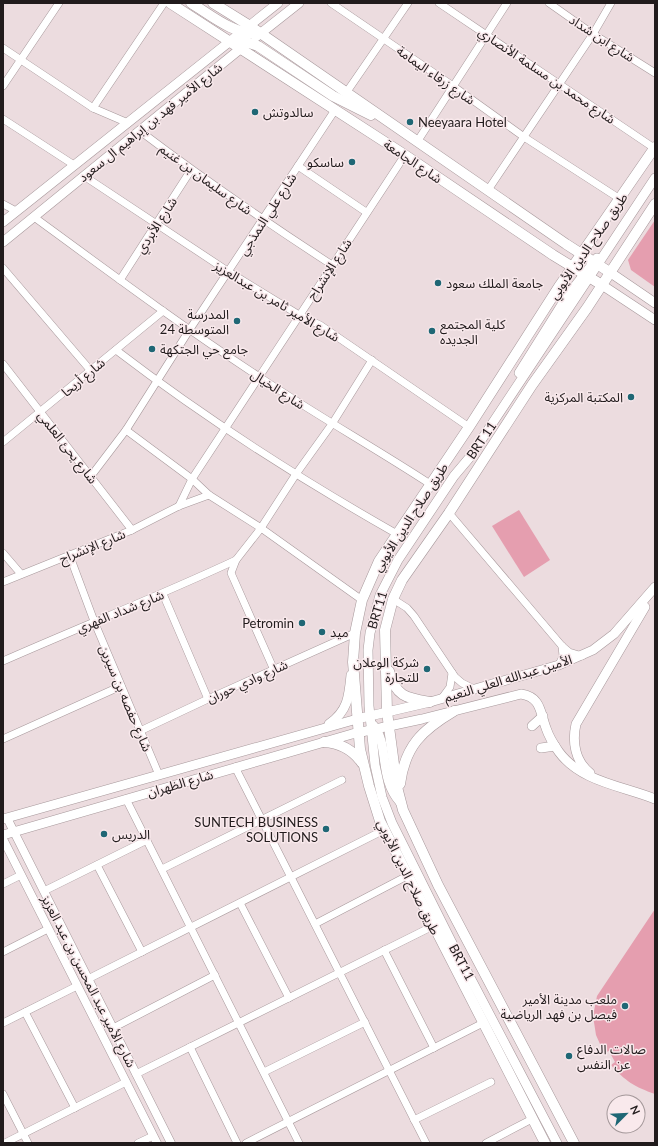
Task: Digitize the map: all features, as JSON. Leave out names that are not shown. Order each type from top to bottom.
[{"type":"main road","name":"شارع الجامعة","points":[[170,3],[230,41],[245,45],[335,110],[655,320]]},
{"type":"main road","points":[[191,3],[231,28],[246,29]]},
{"type":"main road","name":"شارع الجامعة","points":[[213,3],[246,29],[260,34],[582,254],[611,272]]},
{"type":"main road","name":"شارع الأمير فهد بن إبراهيم ال سعود","points":[[3,222],[278,3]]},
{"type":"main road","name":"شارع الأمير فهد بن إبراهيم ال سعود","points":[[3,242],[245,45],[299,3]]},
{"type":"main road","points":[[245,45],[258,46],[341,101],[358,110],[384,119]]},
{"type":"main road","name":"طريق صلاح الدين الأيوبي","points":[[545,1143],[384,830],[364,765],[358,732],[352,662],[355,633],[362,600],[379,560],[469,427],[560,285],[574,268],[582,254],[655,148]]},
{"type":"main road","name":"BRT 11","points":[[597,264],[655,172]]},
{"type":"main road","name":"BRT 11","points":[[454,476],[466,454],[535,345],[597,264],[655,178]]},
{"type":"main road","name":"طريق صلاح الدين الأيوبي","points":[[574,1143],[435,880],[399,798],[387,712],[385,630],[393,599],[402,580],[449,513],[532,385],[611,272],[655,204]]},
{"type":"main road","points":[[611,272],[655,302]]},
{"type":"main road","name":"BRT11","points":[[454,476],[398,560],[380,595],[370,633],[368,650],[375,765],[382,797],[392,823],[451,941],[557,1143]]},
{"type":"main road","points":[[599,780],[586,770],[577,756],[574,740],[576,724],[655,588]]},
{"type":"main road","name":"الأمين عبدالله العلي النعيم","points":[[372,724],[387,712],[430,702],[559,665],[582,656],[614,634],[655,588]]},
{"type":"main road","points":[[385,658],[393,685],[401,694],[411,699],[430,702]]},
{"type":"main road","points":[[323,729],[337,719],[348,702],[352,662]]},
{"type":"main road","points":[[372,724],[389,727],[521,694],[530,696],[538,702],[548,735],[555,746],[574,767],[599,780],[655,798]]},
{"type":"main road","points":[[399,798],[402,770],[413,745],[432,725],[454,711]]},
{"type":"main road","points":[[532,726],[542,716]]},
{"type":"main road","name":"شارع الظهران","points":[[5,819],[159,774],[358,719],[372,724]]},
{"type":"main road","points":[[372,724],[380,739],[388,782],[399,798]]},
{"type":"main road","name":"شارع الظهران","points":[[3,835],[358,732],[372,724]]},
{"type":"main road","points":[[324,742],[347,748],[364,765]]},
{"type":"main road","points":[[541,748],[555,746]]},
{"type":"street","points":[[93,108],[164,3]]},
{"type":"street","name":"شارع زرقاء اليمامة","points":[[331,3],[453,86],[524,137],[620,199]]},
{"type":"street","points":[[346,93],[408,3]]},
{"type":"street","name":"شارع محمد بن مسلمة الأنصاري","points":[[439,3],[655,148]]},
{"type":"street","points":[[417,142],[507,3]]},
{"type":"street","name":"شارع ابن شداد","points":[[549,3],[593,34],[655,72]]},
{"type":"street","points":[[488,190],[593,34],[611,3]]},
{"type":"street","points":[[3,86],[56,4]]},
{"type":"street","points":[[3,48],[93,108],[128,122]]},
{"type":"street","name":"شارع علي النمذجي","points":[[91,476],[126,430],[156,381],[335,110]]},
{"type":"street","points":[[3,119],[74,165]]},
{"type":"street","name":"شارع سليمان بن غنيم","points":[[140,131],[191,170],[263,220],[332,265]]},
{"type":"street","name":"شارع الإنشراح","points":[[179,506],[192,479],[260,377],[366,212],[405,155]]},
{"type":"street","points":[[298,166],[366,212]]},
{"type":"street","name":"شارع الأبردي","points":[[120,280],[157,225],[191,170]]},
{"type":"street","name":"شارع الأمير ثامر بن عبدالعزيز","points":[[84,176],[229,272],[299,315],[320,325],[469,427]]},
{"type":"street","points":[[3,204],[16,211]]},
{"type":"street","name":"شارع الخيال","points":[[34,217],[163,311],[260,377],[332,424],[430,484]]},
{"type":"street","points":[[3,268],[91,370]]},
{"type":"street","name":"شارع أريحا","points":[[3,442],[163,311]]},
{"type":"street","points":[[116,350],[156,381],[296,474],[397,534]]},
{"type":"street","name":"شارع شداد الفهري","points":[[274,670],[231,572],[236,560],[261,528],[296,474],[332,424],[372,360]]},
{"type":"street","name":"شارع يحئ العلمي","points":[[3,364],[132,530]]},
{"type":"street","points":[[126,430],[192,479],[209,495],[261,528],[362,600]]},
{"type":"street","name":"شارع الإنشراح","points":[[3,582],[69,554],[132,530],[179,506],[209,495]]},
{"type":"street","points":[[449,513],[562,646],[569,652],[582,656]]},
{"type":"street","points":[[3,553],[21,574]]},
{"type":"street","name":"شارع حفصه بن سيرين","points":[[69,554],[94,621],[159,774]]},
{"type":"street","name":"شارع شداد الفهري","points":[[3,661],[94,621],[163,594],[236,560]]},
{"type":"street","points":[[163,594],[208,698]]},
{"type":"street","points":[[393,599],[414,616],[452,673],[462,683],[474,689]]},
{"type":"street","name":"شارع وادي حوران","points":[[140,731],[208,698],[355,633]]},
{"type":"street","points":[[559,665],[563,656],[562,646]]},
{"type":"street","points":[[442,698],[450,687],[452,673]]},
{"type":"street","points":[[3,739],[121,686]]},
{"type":"street","points":[[236,767],[426,1143]]},
{"type":"street","points":[[162,869],[342,780]]},
{"type":"street","points":[[126,799],[299,1143]]},
{"type":"street","name":"شارع الأمير عبد المحسن بن عبد العزيز","points":[[5,819],[14,832],[171,1143]]},
{"type":"street","points":[[88,979],[384,830]]},
{"type":"street","name":"شارع الأمير عبد المحسن بن عبد العزيز","points":[[3,839],[155,1139]]},
{"type":"street","points":[[44,891],[147,840]]},
{"type":"street","points":[[97,865],[142,952]]},
{"type":"street","points":[[3,884],[21,875]]},
{"type":"street","points":[[315,924],[407,876]]},
{"type":"street","points":[[240,903],[289,998]]},
{"type":"street","points":[[136,1074],[433,926]]},
{"type":"street","points":[[3,952],[48,929]]},
{"type":"street","points":[[384,950],[434,1048]]},
{"type":"street","points":[[113,1028],[215,975]]},
{"type":"street","points":[[3,1023],[77,986]]},
{"type":"street","points":[[25,1012],[75,1108]]},
{"type":"street","points":[[264,1072],[364,1022]]},
{"type":"street","points":[[246,1143],[483,1023]]},
{"type":"street","points":[[190,1047],[237,1143]]},
{"type":"street","points":[[5,1143],[126,1082]]},
{"type":"street","points":[[414,1120],[491,1082]]},
{"type":"street","points":[[3,1094],[28,1143]]},
{"type":"street","points":[[488,1142],[532,1119]]},
{"type":"street","points":[[138,1143],[155,1139]]},
{"type":"shaded area","points":[[655,220],[655,287],[631,270],[628,260]]},
{"type":"shaded area","points":[[519,510],[550,560],[524,577],[492,526]]},
{"type":"shaded area","name":"ملعب مدينة الأمير فيصل بن فهد الرياضية","points":[[655,909],[655,1094],[631,1083],[611,1065],[615,1062],[609,1051],[604,1053],[596,1035],[593,1016],[597,996]]},
{"type":"place","name":"سالدوتش","points":[[255,112]]},
{"type":"place","name":"Neeyaara Hotel","points":[[410,122]]},
{"type":"place","name":"ساسكو","points":[[352,162]]},
{"type":"place","name":"جامعة الملك سعود","points":[[438,283]]},
{"type":"place","name":"المدرسة المتوسطة 24","points":[[237,321]]},
{"type":"place","name":"كلية المجتمع الجديده","points":[[432,331]]},
{"type":"place","name":"جامع حي الجتكهة","points":[[152,349]]},
{"type":"place","name":"المكتبة المركزية","points":[[631,397]]},
{"type":"place","name":"Petromin","points":[[302,623]]},
{"type":"place","name":"ميد","points":[[322,632]]},
{"type":"place","name":"شركة الوعلان للتجارة","points":[[427,669]]},
{"type":"place","name":"SUNTECH BUSINESS SOLUTIONS","points":[[326,829]]},
{"type":"place","name":"الدريس","points":[[104,834]]},
{"type":"place","name":"ملعب مدينة الأمير فيصل بن فهد الرياضية","points":[[625,1006]]},
{"type":"place","name":"صالات الدفاع عن النفس","points":[[569,1056]]}]
